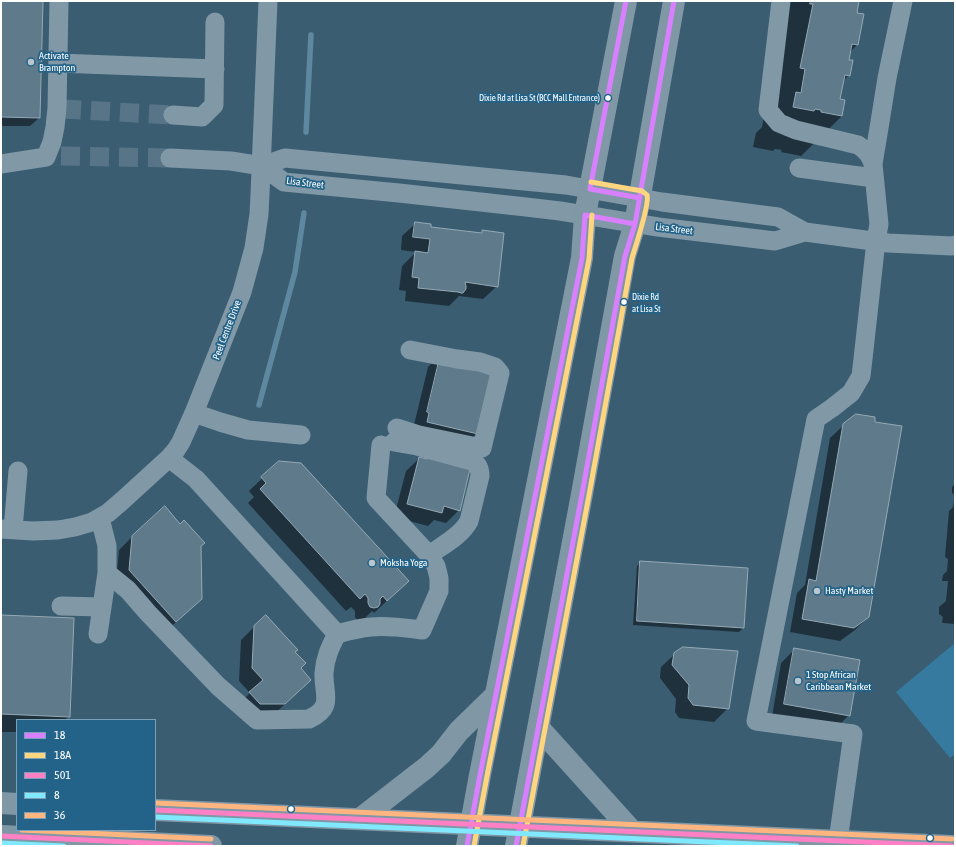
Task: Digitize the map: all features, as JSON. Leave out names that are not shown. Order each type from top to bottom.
[{"type":"main road","points":[[467,846],[582,258],[585,215],[626,1]]},
{"type":"main road","points":[[518,836],[625,256],[635,224],[640,198],[674,1]]},
{"type":"main road","points":[[360,819],[427,767],[441,754],[459,731],[496,695]]},
{"type":"main road","points":[[539,728],[632,831]]},
{"type":"main road","points":[[1,803],[16,804]]},
{"type":"main road","points":[[156,810],[471,824],[518,836],[632,831],[952,846]]},
{"type":"main road","points":[[1,836],[211,846]]},
{"type":"street","points":[[1,164],[53,157],[53,138],[60,108],[58,63],[59,1]]},
{"type":"street","name":"Peel Centre Drive","points":[[7,529],[33,531],[58,530],[75,527],[100,518],[124,500],[169,458],[181,442],[242,292],[254,248],[259,214],[262,166],[268,1]]},
{"type":"street","points":[[781,1],[768,110],[779,123],[796,130],[858,145],[868,152],[871,158],[873,171],[879,224],[861,376],[851,393],[816,419],[756,721],[854,734],[838,841]]},
{"type":"street","points":[[873,171],[887,78],[903,1]]},
{"type":"street","points":[[173,115],[202,116],[214,105],[215,22]]},
{"type":"street","points":[[58,63],[214,69]]},
{"type":"street","points":[[170,158],[231,161],[262,166]]},
{"type":"street","name":"Lisa Street","points":[[262,166],[285,158],[566,185],[662,202],[778,218],[805,232],[896,243],[955,245]]},
{"type":"street","name":"Lisa Street","points":[[262,166],[284,182],[526,207],[585,215],[658,228],[775,241],[805,232]]},
{"type":"street","points":[[799,168],[873,171]]},
{"type":"street","points":[[391,438],[419,435],[482,448],[500,373],[495,367],[480,362],[410,350]]},
{"type":"street","points":[[194,413],[248,430],[301,435]]},
{"type":"street","points":[[391,438],[472,461],[479,466],[480,476],[467,526],[451,540],[429,555]]},
{"type":"street","points":[[106,573],[128,590],[218,686],[257,720],[309,719],[322,710],[325,702],[326,695],[324,674],[328,653],[337,634],[372,627],[422,630],[439,591],[439,578],[436,566],[429,555],[376,498],[391,438]]},
{"type":"street","points":[[169,458],[196,479],[337,634]]},
{"type":"street","points":[[7,529],[18,471]]},
{"type":"street","points":[[98,634],[106,573],[107,546],[100,518]]},
{"type":"street","points":[[61,606],[102,607]]},
{"type":"shaded area","points":[[955,643],[955,754],[950,758],[896,692]]},
{"type":"building","points":[[1,1],[43,1],[40,118],[1,117]]},
{"type":"building","points":[[811,1],[859,1],[857,13],[864,14],[858,45],[852,44],[849,60],[853,60],[850,76],[845,75],[840,99],[845,100],[842,116],[821,112],[821,110],[815,109],[814,111],[793,107],[796,92],[801,93],[805,69],[800,68],[813,4],[810,4]]},
{"type":"building","points":[[415,222],[431,224],[431,227],[482,233],[482,230],[504,233],[498,287],[465,282],[466,289],[463,293],[418,288],[419,278],[412,277],[415,251],[428,253],[430,239],[413,237]]},
{"type":"building","points":[[441,353],[492,372],[478,434],[427,422],[429,413],[427,412]]},
{"type":"building","points":[[856,414],[875,417],[875,422],[902,426],[869,617],[854,628],[802,619],[809,579],[816,581],[843,424]]},
{"type":"building","points":[[430,446],[470,469],[460,511],[444,506],[442,513],[407,504],[419,457],[427,459]]},
{"type":"building","points":[[279,461],[301,463],[409,581],[387,601],[383,596],[380,599],[380,604],[378,607],[370,607],[368,598],[365,594],[360,599],[260,489],[266,483],[261,477]]},
{"type":"building","points":[[165,506],[180,524],[184,520],[205,543],[201,546],[202,599],[176,622],[129,570],[132,536]]},
{"type":"building","points":[[640,561],[748,568],[744,628],[637,621]]},
{"type":"building","points":[[1,615],[74,618],[70,717],[1,714]]},
{"type":"building","points":[[266,615],[298,650],[295,652],[306,663],[301,668],[311,680],[285,704],[260,704],[249,692],[263,680],[252,668],[254,626]]},
{"type":"building","points":[[683,647],[738,651],[729,709],[693,705],[688,698],[689,685],[672,665],[674,653]]},
{"type":"building","points":[[794,648],[860,660],[850,716],[784,704]]},
{"type":"waterway","points":[[306,132],[311,35]]},
{"type":"waterway","points":[[259,405],[295,272],[304,213]]},
{"type":"tunnel","points":[[62,109],[173,115]]},
{"type":"tunnel","points":[[61,156],[170,158]]},
{"type":"transit line","name":"18","points":[[626,1],[590,189],[640,198]]},
{"type":"transit line","name":"18","points":[[516,846],[625,256],[635,224],[674,1]]},
{"type":"transit line","name":"18A","points":[[523,846],[632,258],[639,236],[647,200],[647,195],[642,191],[591,182]]},
{"type":"transit line","name":"18","points":[[467,846],[582,258],[585,215],[635,224]]},
{"type":"transit line","name":"18A","points":[[474,846],[589,259],[592,215]]},
{"type":"transit line","name":"36","points":[[156,803],[952,839]]},
{"type":"transit line","name":"501","points":[[156,810],[952,846]]},
{"type":"transit line","name":"8","points":[[156,817],[797,846]]},
{"type":"transit line","name":"36","points":[[43,831],[211,839]]},
{"type":"transit line","name":"501","points":[[1,836],[211,846]]},
{"type":"transit line","name":"8","points":[[1,843],[64,846]]},
{"type":"place","name":"Activate Brampton","points":[[31,62]]},
{"type":"place","name":"Dixie Rd at Lisa St (BCC Mall Entrance)","points":[[608,98]]},
{"type":"place","name":"Dixie Rd at Lisa St","points":[[624,302]]},
{"type":"place","name":"Moksha Yoga","points":[[372,563]]},
{"type":"place","name":"Hasty Market","points":[[817,591]]},
{"type":"place","name":"1 Stop African Caribbean Market","points":[[798,681]]}]
